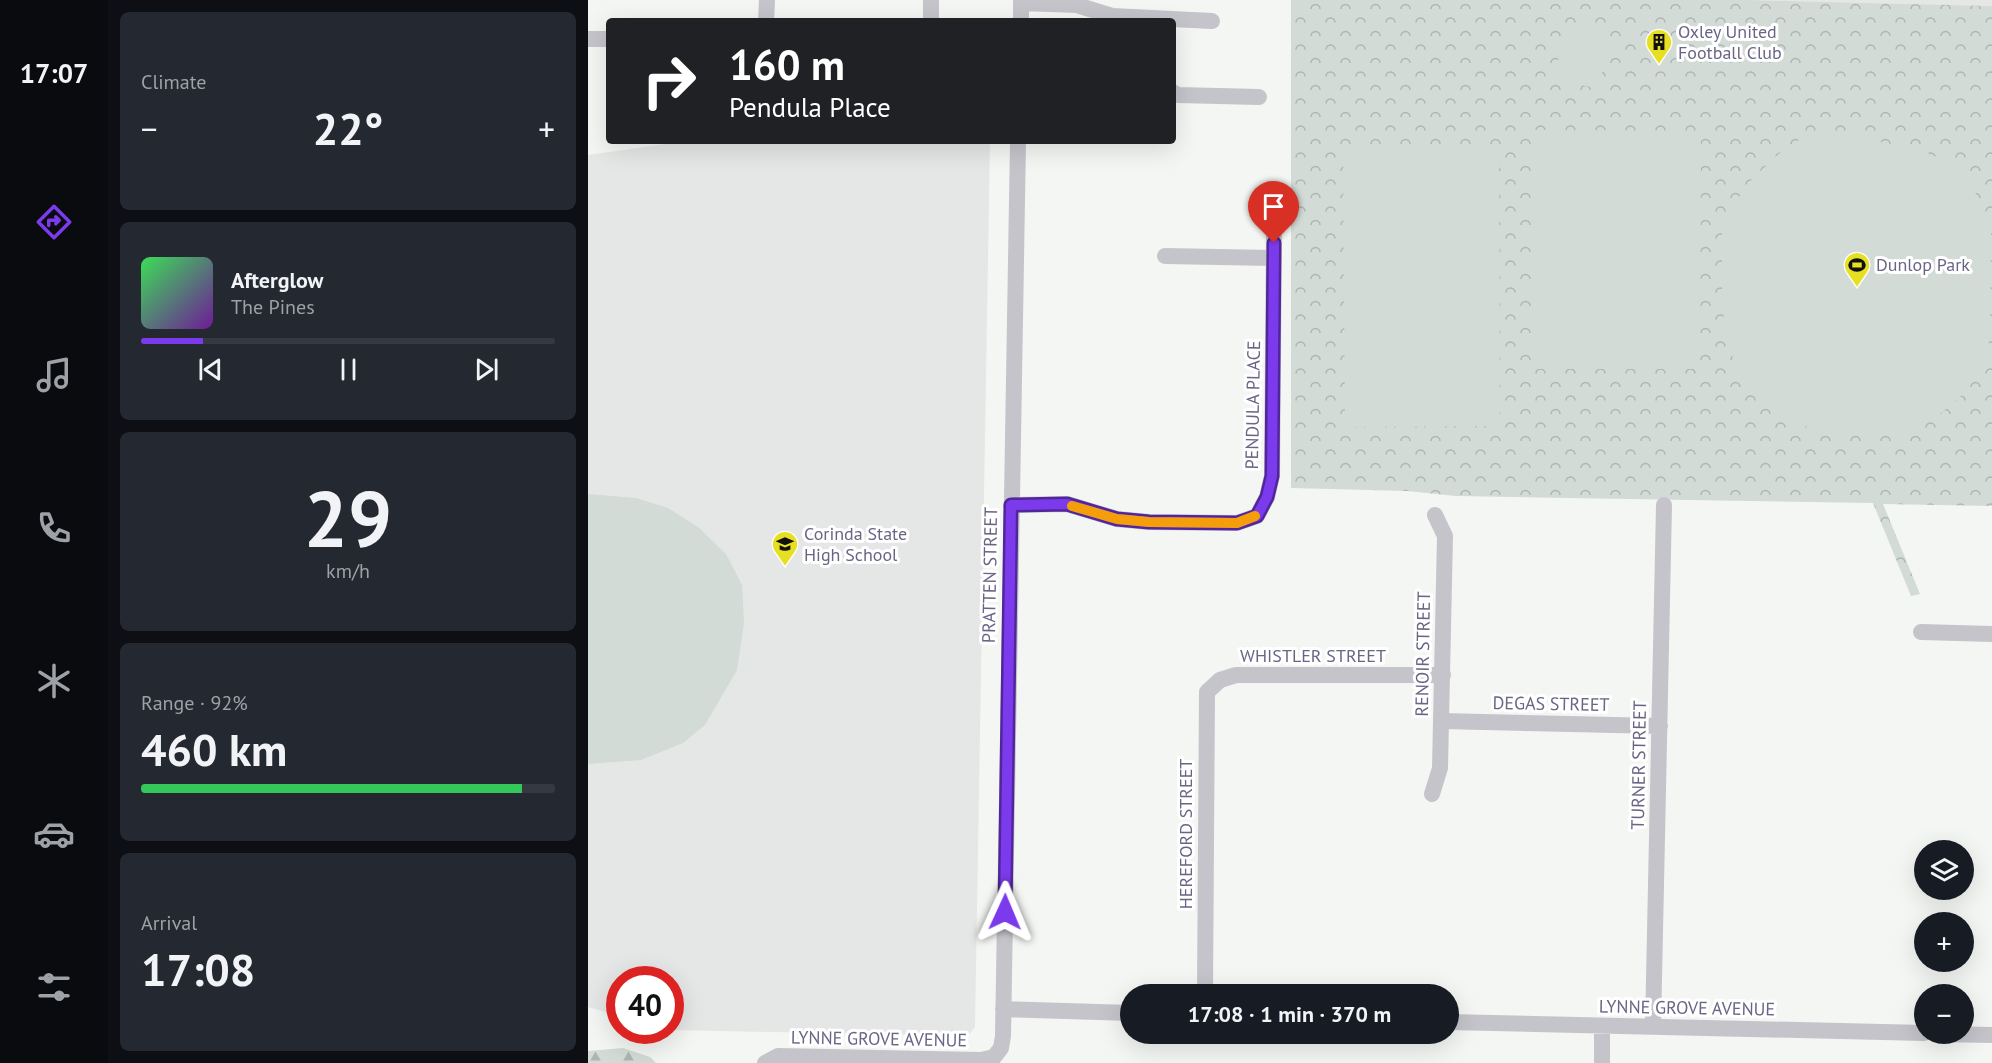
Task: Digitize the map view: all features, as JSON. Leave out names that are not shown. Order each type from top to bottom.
[{"type":"street","points":[[766,18],[767,0]]},
{"type":"street","points":[[930,18],[931,0]]},
{"type":"street","points":[[1021,18],[1021,1],[1077,4],[1112,16],[1135,18]]},
{"type":"street","points":[[1176,21],[1212,21]]},
{"type":"street","points":[[588,39],[606,39]]},
{"type":"street","points":[[1176,94],[1259,97]]},
{"type":"street","name":"PRATTEN STREET","points":[[994,1057],[1000,1048],[1003,1009],[1018,144]]},
{"type":"street","name":"PENDULA PLACE","points":[[1011,505],[1067,504],[1117,519],[1149,522],[1237,523],[1257,516],[1267,497],[1272,476],[1274,229]]},
{"type":"street","points":[[1165,256],[1274,258]]},
{"type":"street","name":"TURNER STREET","points":[[1653,1027],[1664,505]]},
{"type":"street","name":"RENOIR STREET","points":[[1431,794],[1440,768],[1443,675],[1444,536],[1435,515]]},
{"type":"street","points":[[1921,632],[1992,634]]},
{"type":"street","name":"WHISTLER STREET","points":[[1220,680],[1236,675],[1443,675]]},
{"type":"street","name":"HEREFORD STREET","points":[[1205,984],[1207,692],[1220,680]]},
{"type":"street","name":"DEGAS STREET","points":[[1441,721],[1660,726]]},
{"type":"street","points":[[1003,1009],[1120,1013]]},
{"type":"street","name":"LYNNE GROVE AVENUE","points":[[1459,1022],[1914,1033]]},
{"type":"street","points":[[1602,1026],[1602,1063]]},
{"type":"street","points":[[1974,1035],[1992,1035]]},
{"type":"street","name":"LYNNE GROVE AVENUE","points":[[765,1063],[777,1056],[891,1061],[970,1060],[994,1057]]},
{"type":"shaded area","points":[[1750,0],[1992,0],[1992,6]]},
{"type":"shaded area","name":"Corinda State High School","points":[[665,144],[990,144],[975,1027],[968,1036],[684,1030],[684,966],[606,966],[606,1012],[588,1007],[588,155]]},
{"type":"green space","name":"Dunlop Park","points":[[1291,0],[1750,0],[1992,6],[1992,506],[1883,504],[1920,594],[1911,596],[1873,503],[1456,496],[1407,491],[1291,488]]},
{"type":"green space","points":[[1564,26],[1609,35],[1599,89],[1555,79]]},
{"type":"green space","points":[[1534,130],[1701,131],[1700,369],[1533,369]]},
{"type":"green space","name":"Dunlop Park","points":[[1830,132],[1921,150],[1945,161],[1967,179],[1981,202],[1991,229],[1990,339],[1980,368],[1962,395],[1932,421],[1892,435],[1855,436],[1815,431],[1766,406],[1739,373],[1726,339],[1722,300],[1722,227],[1746,185],[1783,150],[1802,138]]},
{"type":"green space","points":[[1499,145],[1500,426],[1345,427],[1343,146]]},
{"type":"green space","points":[[588,494],[636,498],[668,508],[698,527],[726,554],[742,585],[744,623],[737,670],[705,725],[683,743],[641,760],[588,764]]},
{"type":"green space","points":[[623,1048],[650,1057],[656,1063],[588,1063],[588,1051]]},
{"type":"slow traffic","points":[[1072,506],[1117,519],[1149,522],[1237,523],[1255,516]]},
{"type":"place","name":"Oxley United Football Club","points":[[1659,65]]},
{"type":"place","name":"Dunlop Park","points":[[1857,288]]},
{"type":"place","name":"Corinda State High School","points":[[785,567]]},
{"type":"route","points":[[1005,912],[1011,505],[1067,504],[1117,519],[1149,522],[1237,523],[1257,516],[1267,497],[1272,476],[1274,243]]}]
